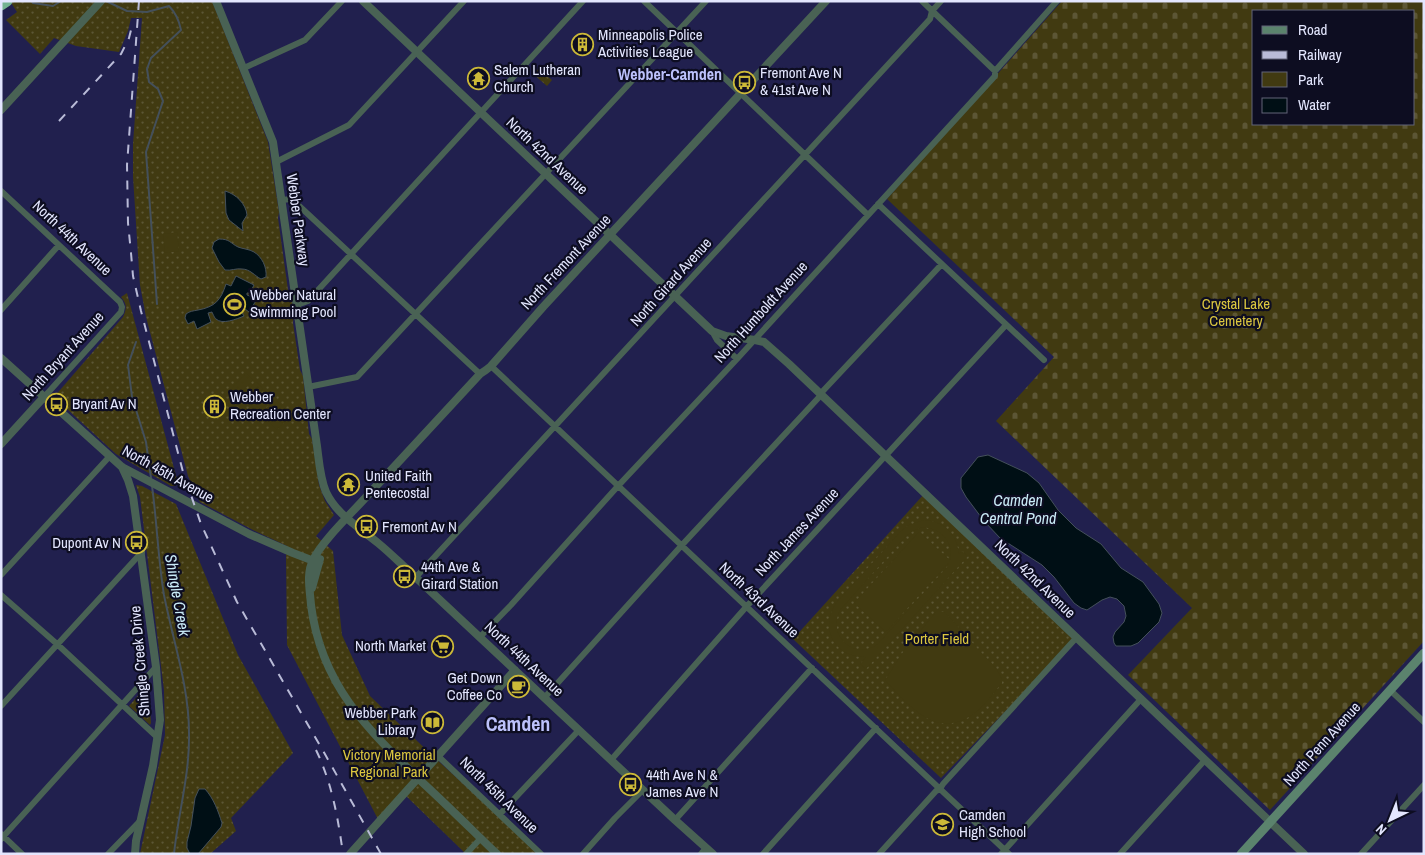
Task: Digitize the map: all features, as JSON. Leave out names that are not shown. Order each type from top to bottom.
[{"type":"highway","points":[[1,5],[7,1]]},
{"type":"main road","name":"North Penn Avenue","points":[[1241,854],[1424,653]]},
{"type":"street","points":[[1,110],[101,1]]},
{"type":"street","name":"Webber Parkway","points":[[216,1],[273,142],[322,481]]},
{"type":"street","points":[[244,68],[306,40],[342,1]]},
{"type":"street","name":"North 42nd Avenue","points":[[363,1],[712,331],[719,342],[737,359]]},
{"type":"street","points":[[276,162],[349,125],[464,1]]},
{"type":"street","points":[[297,305],[308,300],[583,1]]},
{"type":"street","points":[[644,1],[868,215]]},
{"type":"street","points":[[308,387],[357,377],[706,1]]},
{"type":"street","name":"North Fremont Avenue","points":[[316,562],[327,541],[347,518],[480,374],[491,366],[543,307],[826,1]]},
{"type":"street","points":[[922,1],[995,71]]},
{"type":"street","name":"North Girard Avenue","points":[[416,577],[930,19],[932,11],[941,1]]},
{"type":"street","name":"North Humboldt Avenue","points":[[480,637],[755,340],[995,76],[995,71],[1057,1]]},
{"type":"street","name":"North 44th Avenue","points":[[1,191],[120,302],[122,307]]},
{"type":"street","points":[[282,200],[292,200],[296,203],[480,374]]},
{"type":"street","points":[[878,204],[1044,360]]},
{"type":"street","points":[[1,310],[59,245]]},
{"type":"street","points":[[545,697],[822,392],[941,265]]},
{"type":"street","name":"North Bryant Avenue","points":[[1,444],[121,312],[122,307]]},
{"type":"street","name":"North James Avenue","points":[[610,760],[747,606],[1006,325]]},
{"type":"street","name":"North 42nd Avenue","points":[[712,331],[726,336],[764,342],[770,347],[822,394],[1304,854]]},
{"type":"street","name":"North 45th Avenue","points":[[1,358],[122,467],[249,534],[316,562]]},
{"type":"street","name":"North 43rd Avenue","points":[[491,366],[876,728],[1005,853]]},
{"type":"street","points":[[1,575],[110,457]]},
{"type":"street","name":"Shingle Creek Drive","points":[[122,467],[133,496],[142,552],[156,667],[160,720],[153,766],[135,854]]},
{"type":"street","name":"North 44th Avenue","points":[[322,481],[332,503],[347,518],[378,542],[416,577],[707,852]]},
{"type":"street","points":[[1,706],[142,552]]},
{"type":"street","points":[[316,562],[309,579],[316,635],[328,669],[336,684],[359,717],[393,753],[497,854]]},
{"type":"street","points":[[1,595],[157,737]]},
{"type":"street","points":[[880,854],[1076,638]]},
{"type":"street","points":[[22,854],[2,836],[156,667]]},
{"type":"street","points":[[675,820],[812,668]]},
{"type":"street","points":[[350,854],[515,670]]},
{"type":"street","points":[[1390,690],[1424,722]]},
{"type":"street","points":[[1005,853],[1141,699]]},
{"type":"street","points":[[764,854],[876,728]]},
{"type":"street","points":[[500,814],[579,730]]},
{"type":"street","name":"North 45th Avenue","points":[[438,756],[540,854]]},
{"type":"street","points":[[1120,854],[1205,760]]},
{"type":"street","points":[[1361,854],[1424,784]]},
{"type":"street","points":[[583,854],[643,790]]},
{"type":"street","points":[[108,854],[141,820]]},
{"type":"street","points":[[466,854],[481,838]]},
{"type":"green space","name":"Victory Memorial Regional Park","points":[[10,1],[212,1],[268,142],[279,212],[278,218],[288,290],[292,302],[300,370],[303,376],[309,434],[312,439],[319,485],[325,501],[334,515],[316,536],[333,551],[342,635],[370,696],[540,854],[466,854],[406,796],[380,823],[287,645],[287,546],[200,502],[188,476],[146,317],[140,285],[133,177],[133,144],[142,18],[131,18],[119,52],[76,46],[54,38],[40,54],[6,20],[17,12]]},
{"type":"green space","name":"Crystal Lake Cemetery","points":[[1062,1],[1424,1],[1424,641],[1270,810],[1128,675],[1192,608],[996,421],[1054,357],[887,199]]},
{"type":"green space","points":[[541,66],[548,72],[546,75],[552,80],[547,86],[533,74]]},
{"type":"green space","points":[[177,232],[179,251],[165,253],[163,234]]},
{"type":"green space","points":[[127,293],[178,483],[175,486],[171,486],[116,454],[54,397],[123,317],[126,306],[121,297]]},
{"type":"green space","points":[[246,373],[253,380],[239,395],[232,388]]},
{"type":"green space","points":[[256,382],[263,388],[249,404],[241,397]]},
{"type":"green space","points":[[265,390],[272,397],[258,412],[251,406]]},
{"type":"green space","points":[[275,399],[282,406],[267,421],[260,415]]},
{"type":"green space","points":[[284,408],[291,415],[277,430],[270,423]]},
{"type":"green space","points":[[136,485],[142,486],[176,504],[238,655],[293,753],[231,818],[236,831],[210,854],[140,854],[165,735],[164,690],[140,497]]},
{"type":"green space","name":"Porter Field","points":[[925,493],[1077,637],[941,778],[793,639]]},
{"type":"green space","points":[[924,520],[938,523],[948,530],[956,540],[959,554],[962,551],[968,556],[866,669],[860,664],[866,657],[855,656],[838,647],[833,640],[829,622],[837,602],[901,531],[909,525]],"holes":[[[920,528],[933,529],[944,536],[950,546],[950,560],[919,532],[854,603],[886,632],[949,562],[947,567],[878,644],[860,650],[852,648],[840,637],[837,629],[840,610],[906,536]]]},
{"type":"green space","points":[[936,612],[944,612],[953,620],[994,666],[1002,680],[1002,683],[987,702],[976,712],[962,720],[949,723],[937,722],[915,710],[885,680],[905,649]]},
{"type":"green space","points":[[148,684],[151,723],[150,725],[129,706]]},
{"type":"water","points":[[225,191],[237,197],[245,207],[247,215],[242,223],[243,231],[229,220],[226,213]]},
{"type":"water","points":[[219,239],[228,240],[238,247],[257,254],[265,266],[266,277],[261,279],[245,269],[225,270],[212,248],[214,242]]},
{"type":"water","name":"Webber Natural Swimming Pool","points":[[236,276],[254,285],[247,295],[257,299],[249,312],[241,306],[239,308],[244,316],[238,319],[219,321],[212,312],[208,313],[211,322],[197,329],[194,321],[188,324],[185,318],[186,314],[204,309],[217,302],[226,284],[231,286]]},
{"type":"water","name":"Camden Central Pond","points":[[988,455],[1027,473],[1039,483],[1058,510],[1076,528],[1101,544],[1121,568],[1143,582],[1159,604],[1162,613],[1159,622],[1138,643],[1131,646],[1116,646],[1114,643],[1113,637],[1115,632],[1124,622],[1126,616],[1124,606],[1117,599],[1110,597],[1087,610],[1081,608],[1074,603],[1042,565],[1000,538],[984,521],[961,488],[961,478],[978,457]]},
{"type":"water","points":[[199,789],[205,789],[211,797],[222,823],[221,827],[198,854],[190,854],[187,842],[195,798]]},
{"type":"waterway","name":"Shingle Creek","points":[[32,1],[33,3],[53,6],[61,1]]},
{"type":"waterway","name":"Shingle Creek","points":[[106,1],[127,11],[147,12],[169,6],[174,11],[181,30],[151,58],[147,69],[149,82],[158,89],[163,101],[146,152],[157,304]]},
{"type":"waterway","name":"Shingle Creek","points":[[136,342],[128,365],[132,397],[146,442],[151,478]]},
{"type":"waterway","name":"Shingle Creek","points":[[152,486],[164,595],[183,681],[188,715],[188,764],[174,854]]},
{"type":"railway","points":[[139,1],[127,165],[128,223],[133,276],[183,472],[201,524],[237,602],[381,854]]},
{"type":"railway","points":[[59,121],[121,54],[129,38],[132,26]]},
{"type":"railway","points":[[316,750],[322,762],[334,801],[343,854]]},
{"type":"place","name":"Minneapolis Police Activities League","points":[[582,44]]},
{"type":"place","name":"Salem Lutheran Church","points":[[478,79]]},
{"type":"place","name":"Fremont Ave N & 41st Ave N","points":[[744,82]]},
{"type":"place","name":"Webber Natural Swimming Pool","points":[[234,304]]},
{"type":"place","name":"Bryant Av N","points":[[56,404]]},
{"type":"place","name":"Webber Recreation Center","points":[[214,406]]},
{"type":"place","name":"United Faith Pentecostal","points":[[349,485]]},
{"type":"place","name":"Fremont Av N","points":[[366,527]]},
{"type":"place","name":"Dupont Av N","points":[[137,543]]},
{"type":"place","name":"44th Ave & Girard Station","points":[[405,576]]},
{"type":"place","name":"North Market","points":[[442,646]]},
{"type":"place","name":"Get Down Coffee Co","points":[[518,687]]},
{"type":"place","name":"Webber Park Library","points":[[432,722]]},
{"type":"place","name":"44th Ave N & James Ave N","points":[[630,784]]},
{"type":"place","name":"Camden High School","points":[[943,824]]},
{"type":"district","name":"Webber-Camden","points":[[670,74]]},
{"type":"district","name":"Camden","points":[[518,724]]}]
